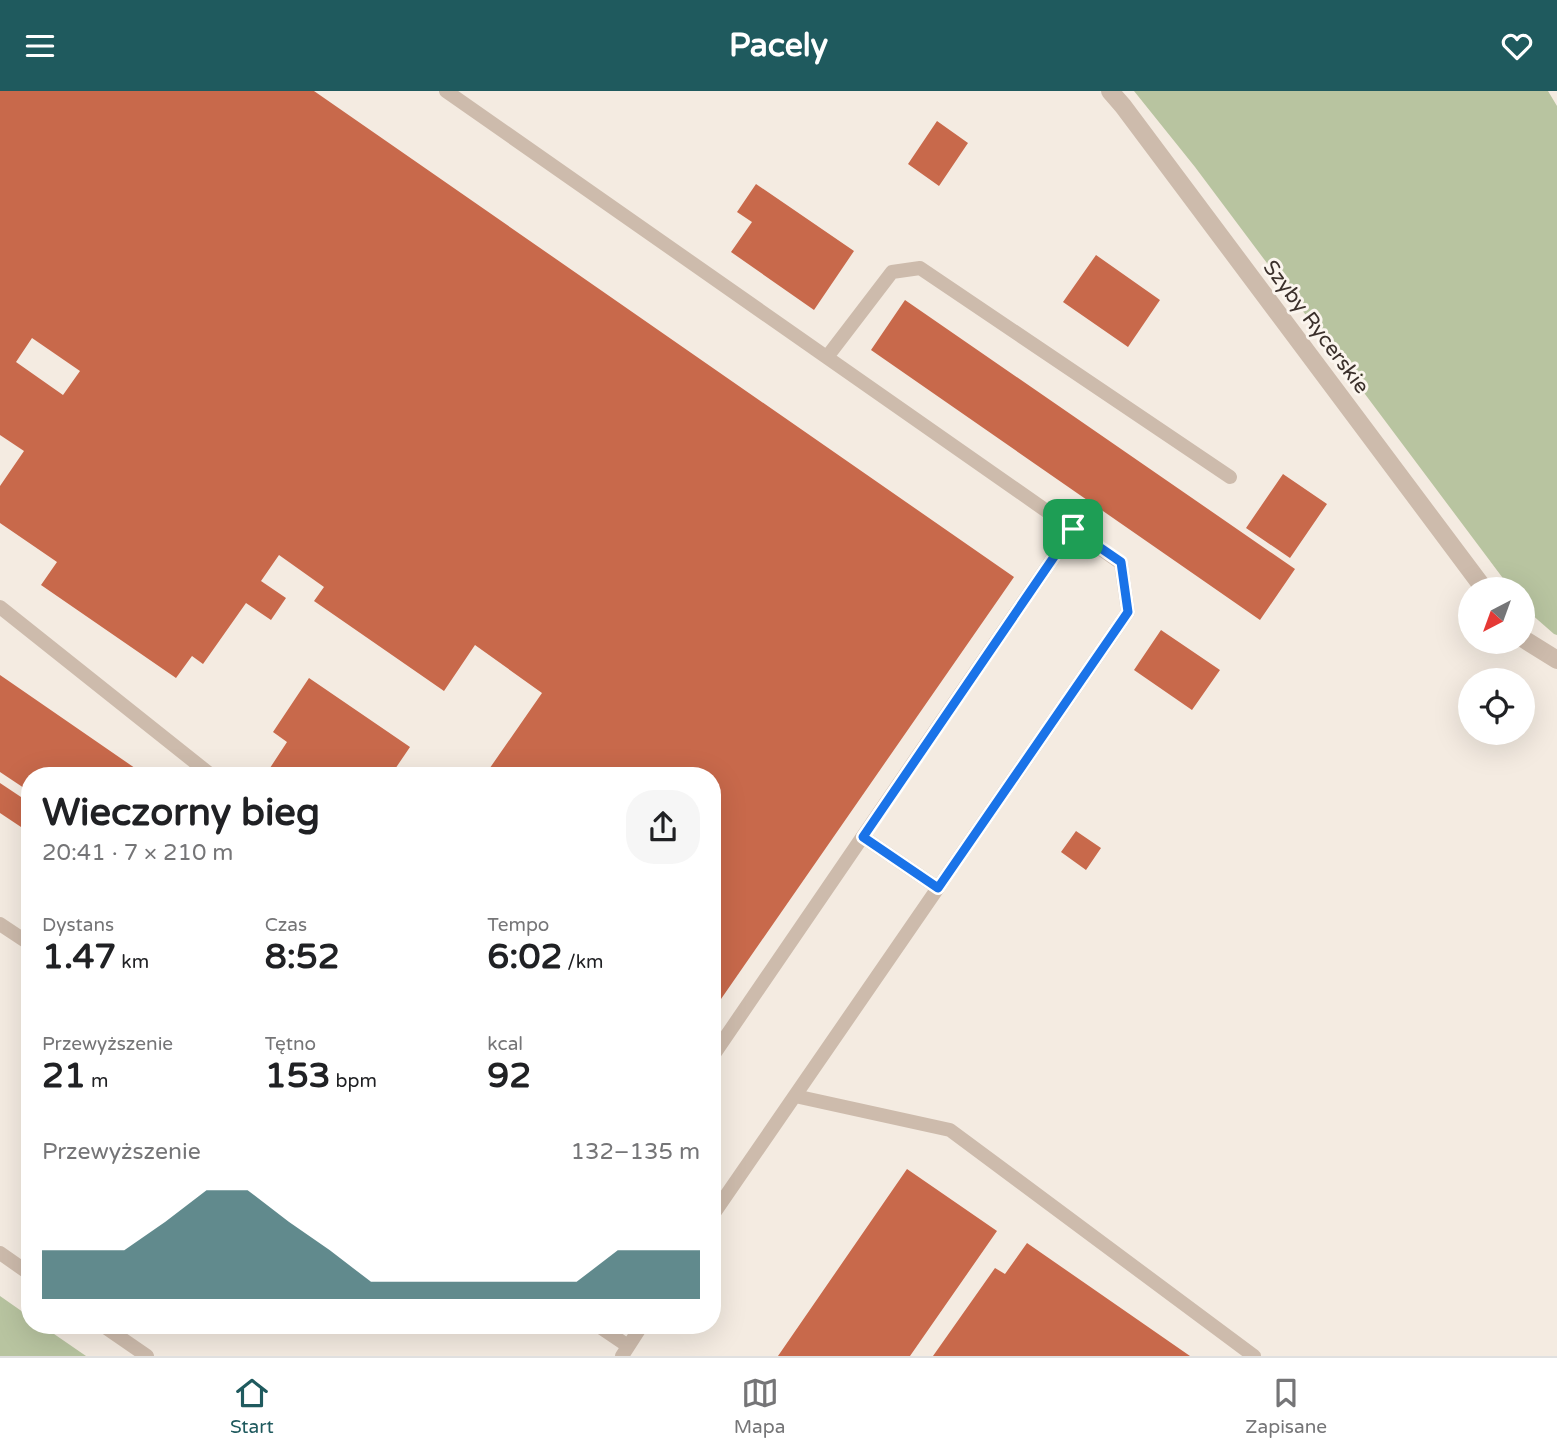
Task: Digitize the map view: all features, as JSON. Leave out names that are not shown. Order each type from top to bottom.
[{"type":"street","name":"Szyby Rycerskie","points":[[1110,91],[1475,577]]},
{"type":"street","points":[[1535,646],[1557,660]]},
{"type":"lane","points":[[446,91],[1121,562],[1128,612],[721,1203]]},
{"type":"lane","points":[[827,357],[892,272],[920,268],[1230,477]]},
{"type":"lane","points":[[721,1044],[1073,529]]},
{"type":"lane","points":[[0,607],[201,767]]},
{"type":"lane","points":[[863,837],[938,888]]},
{"type":"lane","points":[[0,924],[21,938]]},
{"type":"lane","points":[[795,1097],[950,1130],[1254,1356]]},
{"type":"lane","points":[[0,1253],[21,1268]]},
{"type":"lane","points":[[115,1334],[147,1356]]},
{"type":"lane","points":[[607,1334],[625,1351],[636,1334]]},
{"type":"green space","points":[[1134,91],[1548,91],[1557,106],[1557,635],[1535,617],[1535,577],[1502,577],[1195,167]]},
{"type":"green space","points":[[0,1296],[21,1311],[21,1334],[54,1334],[86,1356],[0,1356]]},
{"type":"building","points":[[0,91],[314,91],[1014,577],[721,999],[721,767],[491,767],[542,693],[475,645],[444,691],[314,601],[324,587],[279,555],[261,581],[286,598],[271,620],[246,603],[203,664],[192,656],[176,678],[41,585],[57,562],[0,523],[0,486],[24,451],[0,435]],"holes":[[[32,338],[80,371],[63,395],[16,362]]]},
{"type":"building","points":[[937,121],[968,143],[939,186],[908,164]]},
{"type":"building","points":[[756,184],[854,251],[814,310],[731,252],[752,222],[737,212]]},
{"type":"building","points":[[1096,255],[1160,300],[1128,347],[1063,302]]},
{"type":"building","points":[[905,300],[1295,569],[1260,620],[871,350]]},
{"type":"building","points":[[1283,474],[1327,504],[1290,558],[1246,528]]},
{"type":"building","points":[[1161,630],[1220,670],[1192,710],[1134,670]]},
{"type":"building","points":[[0,675],[133,767],[21,767],[21,786],[0,772]]},
{"type":"building","points":[[309,678],[410,747],[396,767],[271,767],[287,742],[273,732]]},
{"type":"building","points":[[0,783],[21,797],[21,827],[0,813]]},
{"type":"building","points":[[1076,831],[1101,848],[1086,870],[1061,852]]},
{"type":"building","points":[[907,1169],[997,1231],[910,1356],[778,1356]]},
{"type":"building","points":[[1027,1243],[1190,1356],[933,1356],[995,1268],[1005,1274]]},
{"type":"route","points":[[1073,529],[1121,562],[1128,612],[938,888],[863,837],[1073,529]]}]
